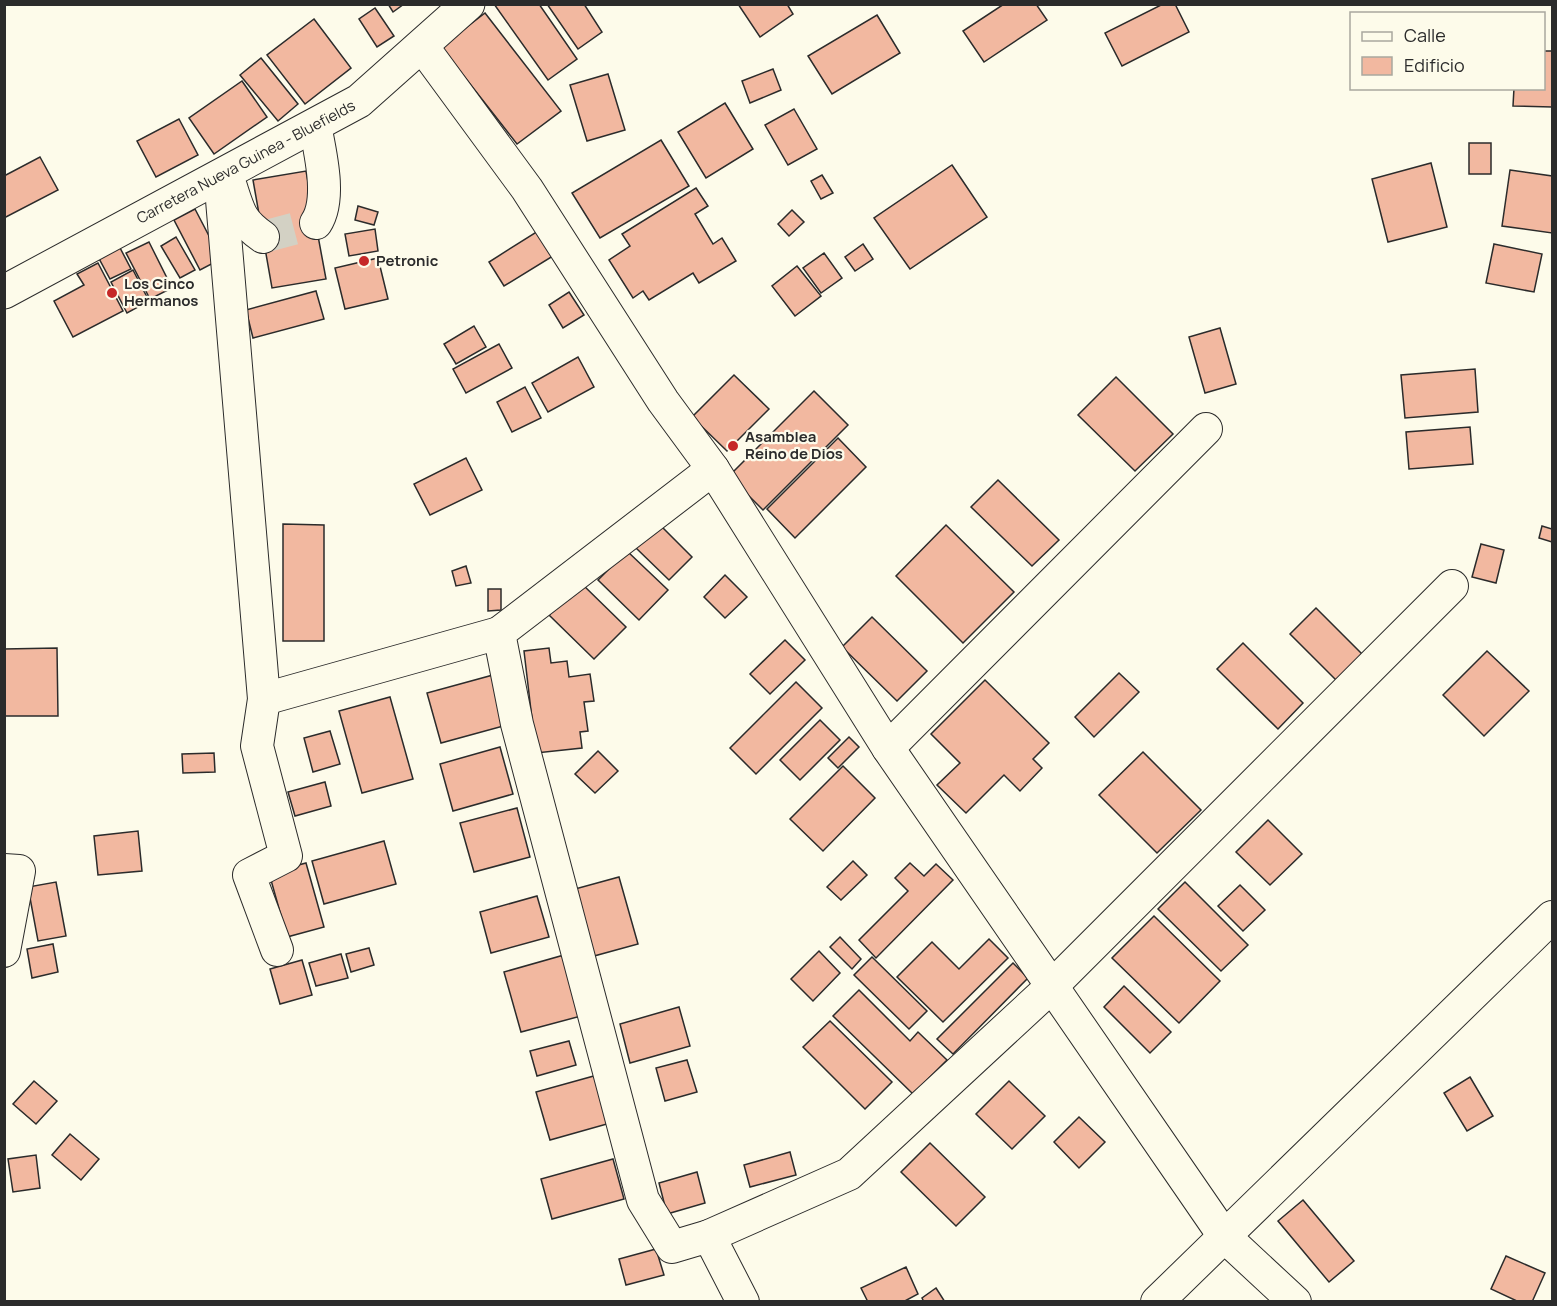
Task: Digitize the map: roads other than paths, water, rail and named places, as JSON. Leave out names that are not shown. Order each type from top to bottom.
[{"type":"highway","name":"Carretera Nueva Guinea - Bluefields","points":[[4,292],[359,101],[468,4]]},
{"type":"street","points":[[422,46],[527,189],[663,401],[713,469],[888,747],[1051,987],[1224,1236],[1273,1302]]},
{"type":"street","points":[[315,125],[324,178],[320,217],[316,223]]},
{"type":"street","points":[[223,174],[240,215],[247,226],[263,237]]},
{"type":"street","points":[[223,174],[264,699],[257,746],[286,856],[249,875],[277,950]]},
{"type":"street","points":[[888,747],[1206,429]]},
{"type":"street","points":[[264,699],[499,633],[713,469]]},
{"type":"street","points":[[499,633],[517,724],[643,1200],[672,1247],[709,1236],[849,1174],[1051,987],[1452,586]]},
{"type":"street","points":[[4,870],[19,871],[4,951]]},
{"type":"street","points":[[1157,1302],[1552,917]]},
{"type":"street","points":[[709,1236],[743,1302]]},
{"type":"street","points":[[1224,1236],[1294,1302]]},
{"type":"tunnel","points":[[263,237],[316,223]]},
{"type":"place","name":"Petronic","points":[[364,261]]},
{"type":"place","name":"Los Cinco Hermanos","points":[[112,293]]},
{"type":"place","name":"Asamblea Reino de Dios","points":[[733,446]]}]
